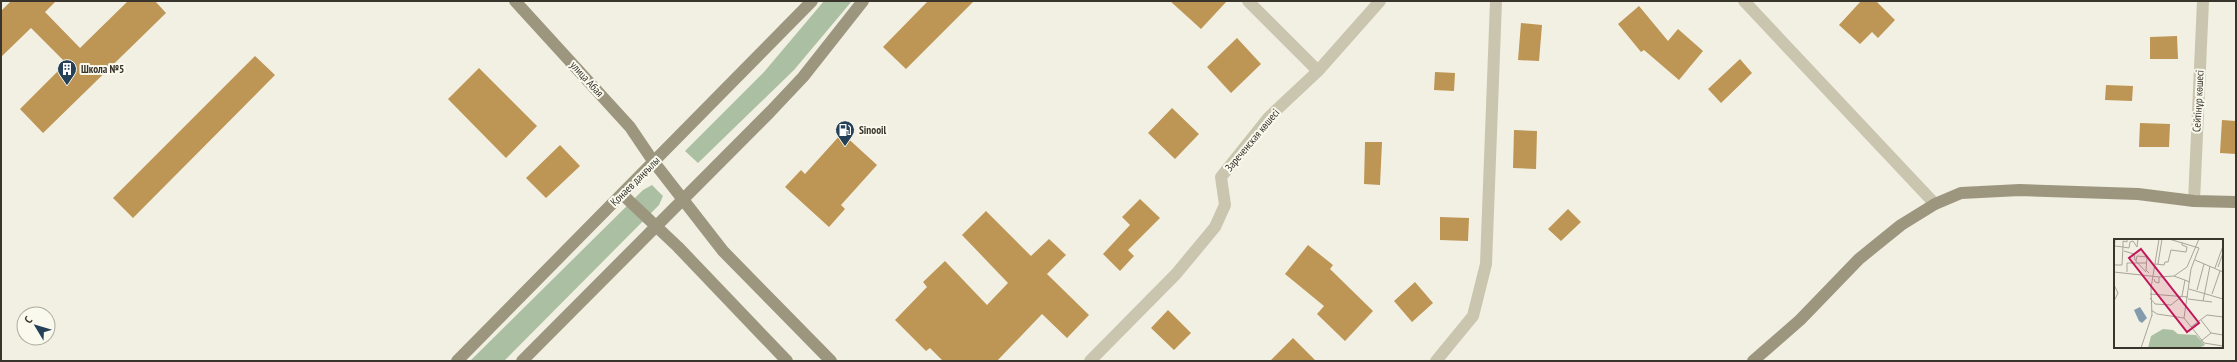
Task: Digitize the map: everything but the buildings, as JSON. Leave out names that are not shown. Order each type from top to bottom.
[{"type":"street","name":"улица Абая","points":[[515,1],[630,127],[723,251],[831,361]]},
{"type":"street","name":"Қонаев даңғылы","points":[[457,361],[812,1]]},
{"type":"street","points":[[522,361],[803,77],[864,1]]},
{"type":"street","points":[[1248,1],[1318,71]]},
{"type":"street","name":"Зареченская көшесі","points":[[1090,361],[1176,274],[1215,227],[1225,205],[1221,177],[1269,117],[1318,71],[1380,1]]},
{"type":"street","points":[[1436,361],[1473,316],[1486,264],[1496,1]]},
{"type":"street","points":[[1744,1],[1935,204]]},
{"type":"street","name":"Сейтінұр көшесі","points":[[2194,201],[2203,1]]},
{"type":"street","points":[[1753,361],[1800,320],[1859,259],[1901,225],[1935,204],[1962,193],[2020,190],[2138,194],[2194,201],[2236,202]]},
{"type":"street","points":[[622,194],[655,225],[787,361]]},
{"type":"green space","points":[[824,1],[852,1],[794,70],[698,163],[685,151],[764,72]]},
{"type":"green space","points":[[652,185],[663,196],[659,205],[504,361],[470,361],[643,190]]},
{"type":"place","name":"Школа №5","points":[[67,86]]},
{"type":"place","name":"Sinooil","points":[[845,147]]}]
